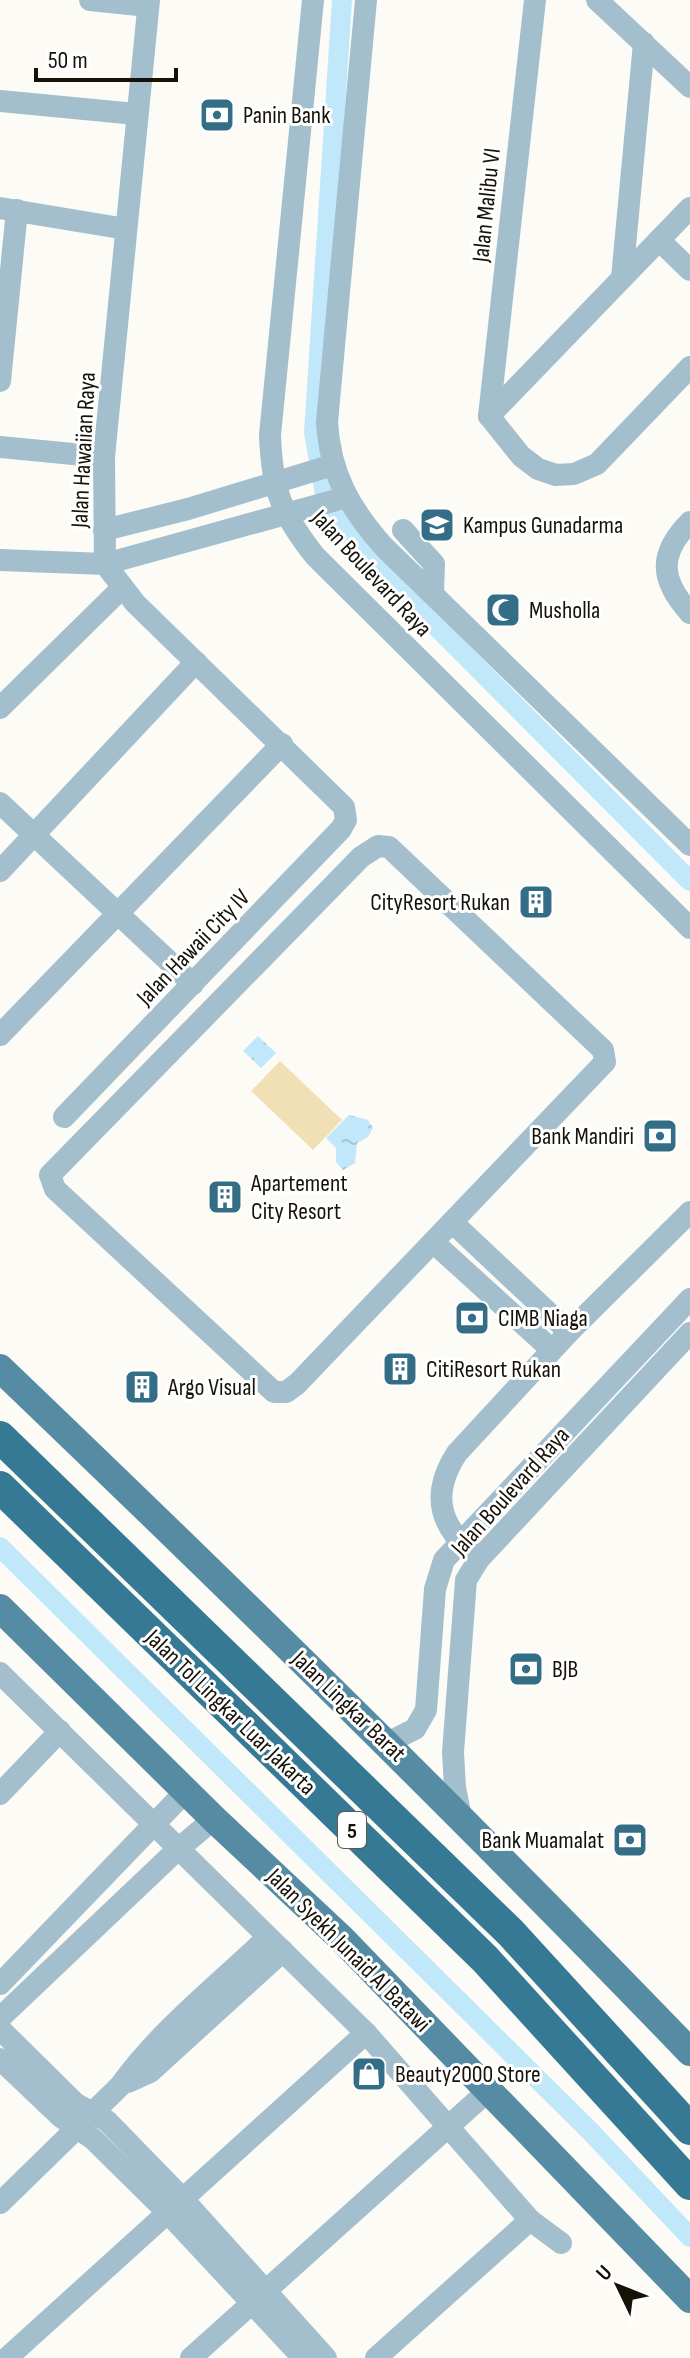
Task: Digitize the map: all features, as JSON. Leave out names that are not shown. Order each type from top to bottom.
[{"type":"highway","name":"Jalan Tol Lingkar Luar Jakarta","points":[[0,1437],[184,1612],[511,1933],[690,2129]]},
{"type":"highway","name":"Jalan Tol Lingkar Luar Jakarta","points":[[0,1487],[485,1959],[690,2184]]},
{"type":"main road","name":"Jalan Lingkar Barat","points":[[0,1368],[387,1743],[690,2052]]},
{"type":"main road","name":"Jalan Syekh Junaid Al Batawi","points":[[0,1608],[214,1819],[342,1939],[690,2299]]},
{"type":"street","points":[[90,0],[148,3]]},
{"type":"street","name":"Jalan Boulevard Raya","points":[[313,0],[270,435],[271,470],[280,481],[291,512],[290,525],[315,556],[690,928]]},
{"type":"street","name":"Jalan Boulevard Raya","points":[[366,0],[327,422],[327,467],[340,499],[363,524],[690,845]]},
{"type":"street","name":"Jalan Malibu VI","points":[[489,416],[535,0]]},
{"type":"street","points":[[597,0],[690,87]]},
{"type":"street","name":"Jalan Hawaiian Raya","points":[[105,564],[104,457],[148,3]]},
{"type":"street","points":[[622,278],[644,43]]},
{"type":"street","points":[[0,101],[136,114]]},
{"type":"street","points":[[690,208],[489,416],[521,456],[538,469],[556,475],[574,474],[597,464],[690,367]]},
{"type":"street","points":[[0,381],[9,209],[126,229]]},
{"type":"street","points":[[659,240],[690,270]]},
{"type":"street","points":[[0,447],[104,457]]},
{"type":"street","points":[[104,530],[188,509],[327,467]]},
{"type":"street","points":[[0,560],[105,564],[340,499]]},
{"type":"street","points":[[188,509],[197,537]]},
{"type":"street","points":[[403,530],[434,564],[433,592]]},
{"type":"street","points":[[682,530],[669,549],[667,581],[674,596],[690,613]]},
{"type":"street","points":[[0,1035],[282,744],[122,588],[105,564]]},
{"type":"street","points":[[0,708],[122,588]]},
{"type":"street","points":[[0,871],[196,662]]},
{"type":"street","name":"Jalan Hawaii City IV","points":[[64,1117],[341,829],[346,820],[344,807],[282,744]]},
{"type":"street","points":[[0,803],[193,984]]},
{"type":"street","points":[[384,845],[528,977],[606,1056],[605,1062],[433,1242],[297,1384],[286,1392],[274,1392],[55,1189],[50,1175],[361,857],[384,845]]},
{"type":"street","points":[[479,1559],[460,1542],[445,1521],[440,1494],[445,1473],[457,1453],[569,1332],[690,1212]]},
{"type":"street","points":[[452,1222],[569,1332]]},
{"type":"street","points":[[433,1242],[552,1350]]},
{"type":"street","name":"Jalan Boulevard Raya","points":[[387,1743],[415,1729],[426,1710],[438,1574],[444,1560],[690,1299]]},
{"type":"street","name":"Jalan Boulevard Raya","points":[[461,1817],[455,1788],[453,1752],[466,1580],[479,1559],[690,1333]]},
{"type":"street","points":[[588,1407],[605,1423]]},
{"type":"street","points":[[558,1438],[575,1455]]},
{"type":"street","points":[[0,1673],[366,2033],[530,2220],[561,2243]]},
{"type":"street","points":[[0,1794],[60,1731]]},
{"type":"street","points":[[0,1984],[186,1791]]},
{"type":"street","points":[[0,2018],[178,1849],[214,1819]]},
{"type":"street","points":[[0,2203],[120,2086],[150,2072],[275,1944]]},
{"type":"street","points":[[0,2029],[76,2104],[107,2121],[174,2205],[259,2295],[326,2358]]},
{"type":"street","points":[[7,2358],[366,2033]]},
{"type":"street","points":[[0,2059],[75,2128],[174,2205]]},
{"type":"street","points":[[191,2358],[489,2090]]},
{"type":"street","points":[[376,2358],[530,2220]]},
{"type":"street","points":[[259,2295],[303,2358]]},
{"type":"shaded area","points":[[280,1061],[342,1120],[313,1150],[251,1091]]},
{"type":"water","points":[[258,1036],[276,1053],[261,1068],[243,1051]]},
{"type":"water","points":[[349,1115],[368,1120],[373,1128],[368,1137],[357,1143],[355,1163],[343,1170],[336,1162],[336,1148],[326,1138]]},
{"type":"waterway","points":[[342,0],[314,433],[326,499],[358,548],[690,881]]},
{"type":"waterway","points":[[0,1547],[590,2131],[690,2237]]},
{"type":"place","name":"Panin Bank","points":[[217,115]]},
{"type":"place","name":"Kampus Gunadarma","points":[[437,525]]},
{"type":"place","name":"Musholla","points":[[503,610]]},
{"type":"place","name":"CityResort Rukan","points":[[536,902]]},
{"type":"place","name":"Bank Mandiri","points":[[660,1136]]},
{"type":"place","name":"Apartement City Resort","points":[[225,1197]]},
{"type":"place","name":"CIMB Niaga","points":[[472,1318]]},
{"type":"place","name":"CitiResort Rukan","points":[[400,1369]]},
{"type":"place","name":"Argo Visual","points":[[142,1387]]},
{"type":"place","name":"BJB","points":[[526,1669]]},
{"type":"place","name":"Bank Muamalat","points":[[630,1840]]},
{"type":"place","name":"Beauty2000 Store","points":[[369,2074]]}]
